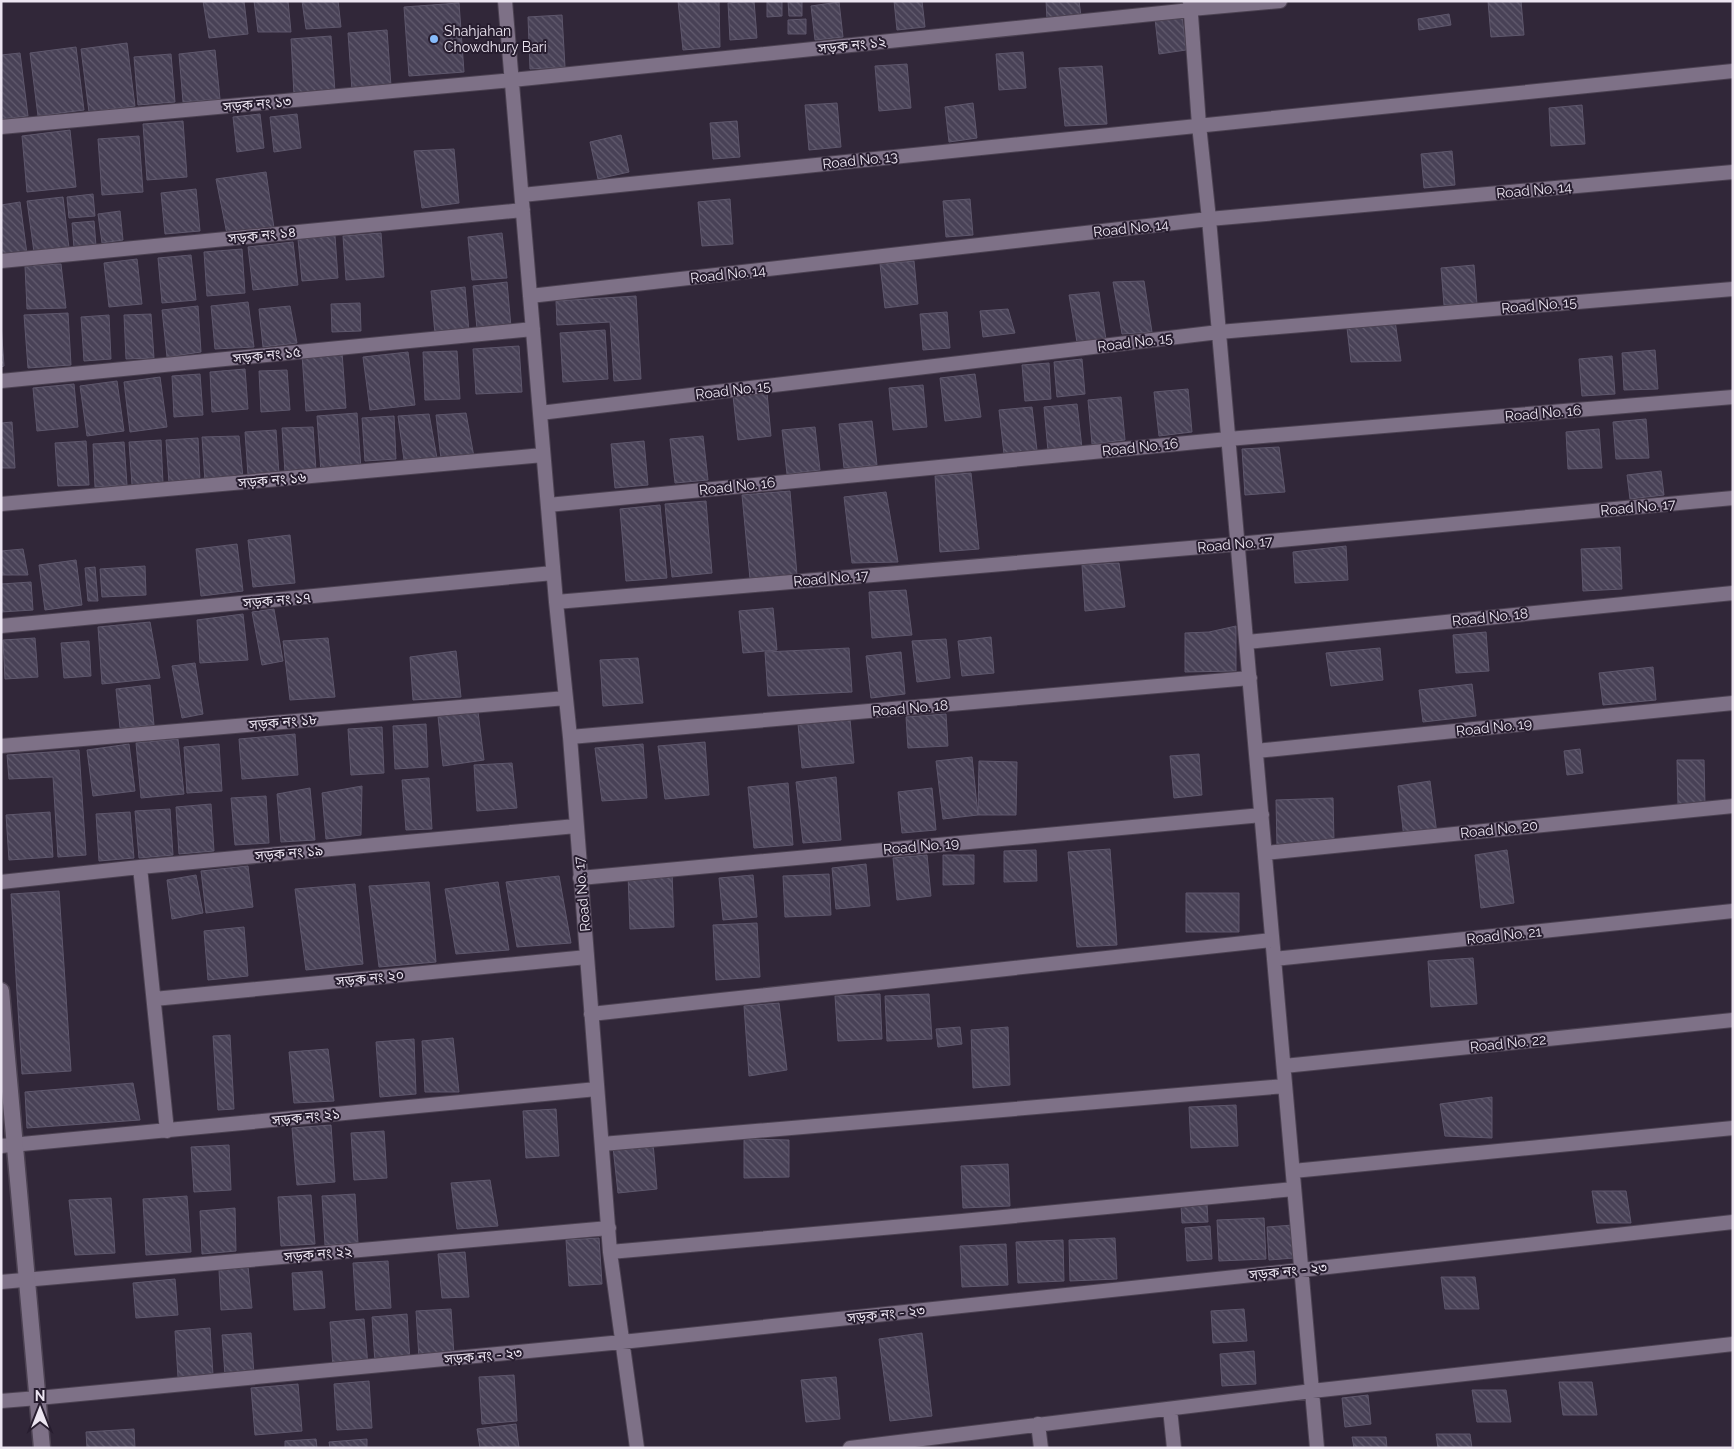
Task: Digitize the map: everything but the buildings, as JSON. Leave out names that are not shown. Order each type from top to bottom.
[{"type":"street","points":[[505,1],[556,602]]},
{"type":"street","name":"সড়ক নং ১২","points":[[512,80],[1191,7],[1280,1]]},
{"type":"street","points":[[1191,7],[1199,125],[1247,642],[1317,1448]]},
{"type":"street","name":"Road No. 13","points":[[522,195],[1733,71]]},
{"type":"street","name":"সড়ক নং ১৩","points":[[1,127],[512,80]]},
{"type":"street","name":"Road No. 14","points":[[530,296],[1209,219],[1733,172]]},
{"type":"street","name":"সড়ক নং ১৪","points":[[1,261],[523,210]]},
{"type":"street","name":"Road No. 15","points":[[540,413],[1219,332],[1733,289]]},
{"type":"street","name":"সড়ক নং ১৫","points":[[1,381],[533,329]]},
{"type":"street","name":"Road No. 16","points":[[548,504],[1228,439],[1733,397]]},
{"type":"street","name":"সড়ক নং ১৬","points":[[1,504],[544,455]]},
{"type":"street","name":"Road No. 17","points":[[638,1448],[610,1252],[570,737],[556,602],[1237,544],[1733,498]]},
{"type":"street","name":"সড়ক নং ১৭","points":[[1,626],[554,573]]},
{"type":"street","name":"Road No. 18","points":[[1247,642],[1733,593]]},
{"type":"street","name":"Road No. 18","points":[[570,737],[1250,678]]},
{"type":"street","name":"সড়ক নং ১৮","points":[[1,746],[566,698]]},
{"type":"street","name":"Road No. 19","points":[[1256,750],[1733,703]]},
{"type":"street","name":"Road No. 20","points":[[1265,853],[1733,806]]},
{"type":"street","name":"Road No. 19","points":[[580,878],[1262,815]]},
{"type":"street","name":"সড়ক নং ১৯","points":[[1,882],[576,826]]},
{"type":"street","points":[[140,867],[167,1131]]},
{"type":"street","name":"Road No. 21","points":[[1274,959],[1733,911]]},
{"type":"street","points":[[591,1014],[1272,940]]},
{"type":"street","name":"সড়ক নং ২০","points":[[154,999],[587,957]]},
{"type":"street","points":[[1,991],[8,1145],[27,1280],[42,1448]]},
{"type":"street","name":"Road No. 22","points":[[1284,1066],[1733,1020]]},
{"type":"street","points":[[602,1144],[1285,1086]]},
{"type":"street","name":"সড়ক নং ২১","points":[[8,1145],[597,1089]]},
{"type":"street","points":[[1293,1171],[1733,1128]]},
{"type":"street","points":[[610,1252],[1294,1189]]},
{"type":"street","name":"সড়ক নং - ২৩","points":[[1,1400],[622,1342],[1733,1222]]},
{"type":"street","name":"সড়ক নং ২২","points":[[1,1282],[609,1228]]},
{"type":"street","points":[[850,1448],[1312,1391],[1733,1344]]},
{"type":"street","points":[[1170,1409],[1174,1448]]},
{"type":"street","points":[[1038,1424],[1041,1448]]},
{"type":"place","name":"Shahjahan Chowdhury Bari","points":[[434,39]]}]
